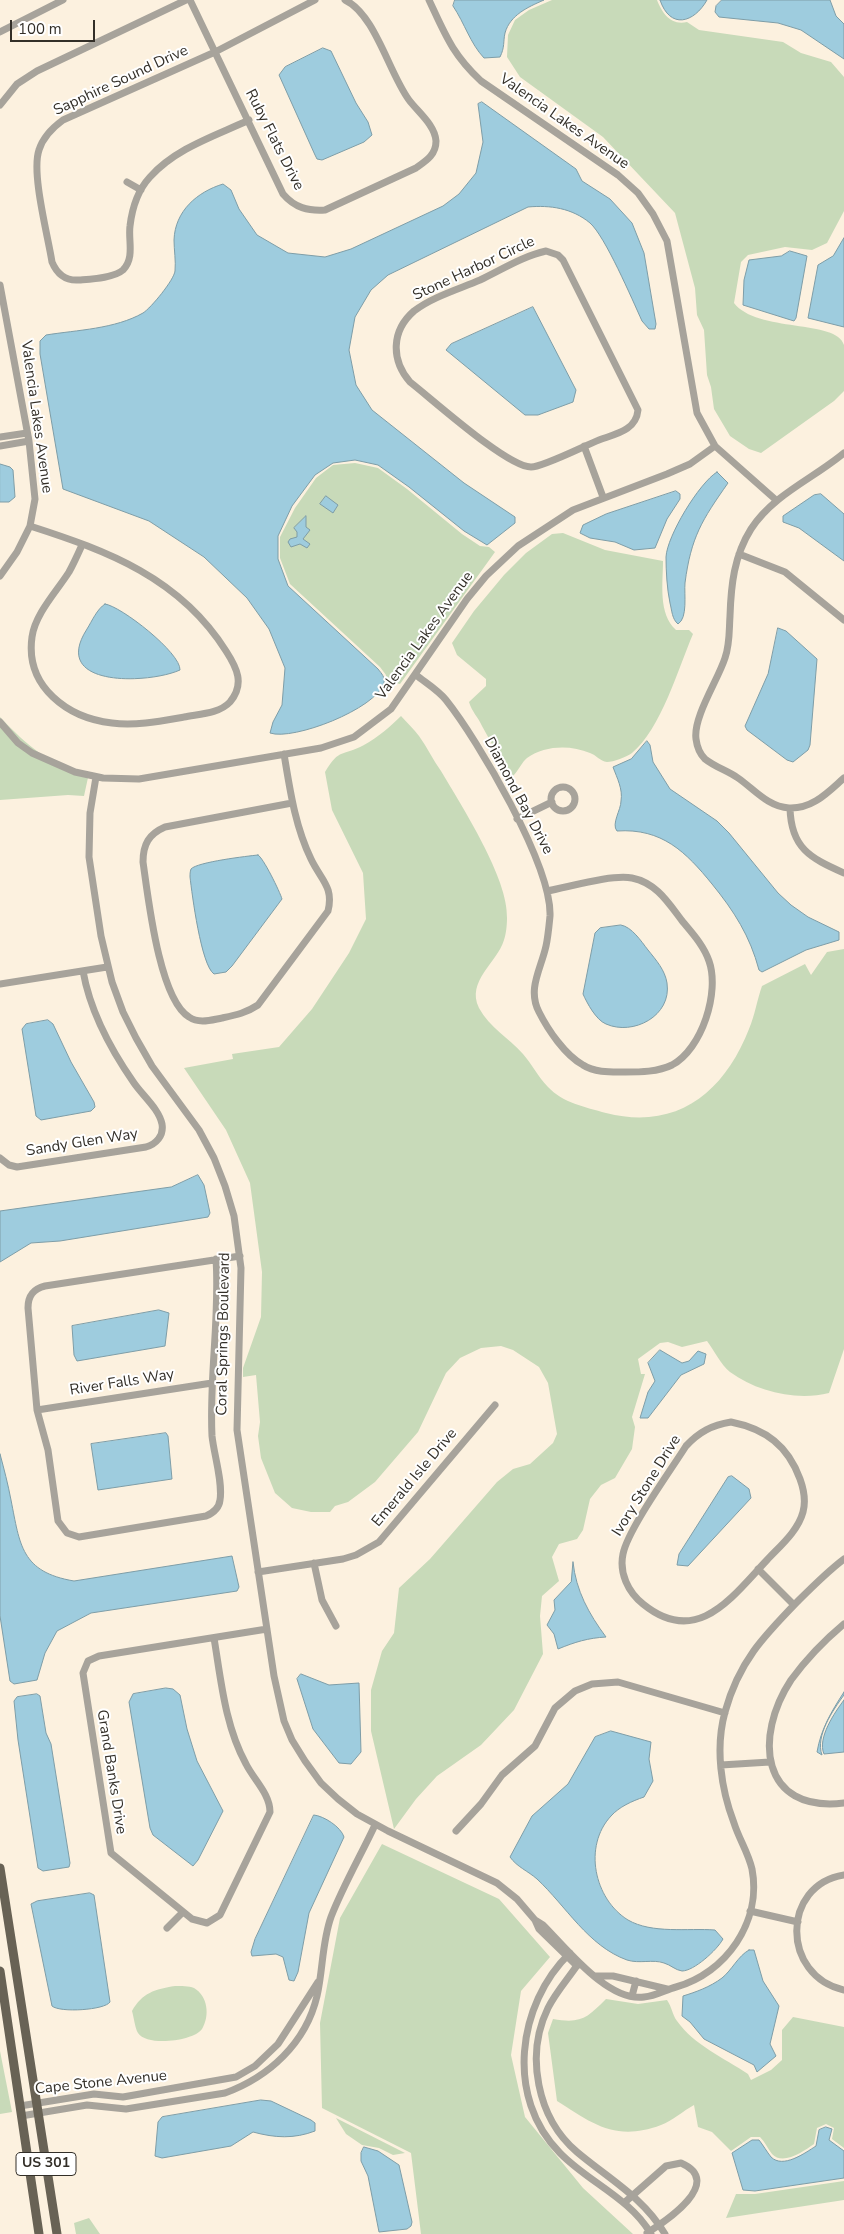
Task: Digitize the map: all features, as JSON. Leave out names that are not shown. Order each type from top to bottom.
[{"type":"main road","name":"US 301","points":[[0,1868],[57,2234]]},
{"type":"main road","name":"US 301","points":[[0,1972],[39,2234]]},
{"type":"street","points":[[0,32],[63,0]]},
{"type":"street","points":[[0,103],[17,84],[37,71],[186,0]]},
{"type":"street","name":"Ruby Flats Drive","points":[[190,0],[283,194],[290,203],[309,211],[325,210],[416,168],[430,158],[436,145],[432,128],[402,89],[368,23],[356,9],[344,0]]},
{"type":"street","points":[[215,52],[315,0]]},
{"type":"street","name":"Valencia Lakes Avenue","points":[[429,0],[448,42],[468,69],[481,81],[618,175],[638,193],[653,214],[666,241],[696,413],[715,446],[776,500]]},
{"type":"street","name":"Sapphire Sound Drive","points":[[215,52],[63,120],[46,134],[39,147],[37,167],[52,262],[58,272],[66,278],[80,280],[116,274],[124,269],[130,255],[132,216],[141,190],[151,176],[165,162],[187,148],[249,120]]},
{"type":"street","points":[[127,182],[141,190]]},
{"type":"street","name":"Stone Harbor Circle","points":[[546,251],[558,255],[563,260],[638,410],[634,423],[629,428],[584,446],[540,465],[520,465],[510,460],[410,382],[402,372],[396,360],[395,346],[398,333],[404,322],[414,311],[539,252],[546,251]]},
{"type":"street","name":"Valencia Lakes Avenue","points":[[0,285],[29,441],[35,499],[30,526],[17,552],[0,576]]},
{"type":"street","points":[[0,437],[27,432]]},
{"type":"street","points":[[0,446],[29,441]]},
{"type":"street","points":[[584,446],[603,497]]},
{"type":"street","name":"Valencia Lakes Avenue","points":[[0,722],[18,743],[32,753],[75,772],[96,777],[139,779],[321,748],[354,737],[391,709],[467,599],[486,576],[518,546],[544,527],[573,510],[690,464],[715,446]]},
{"type":"street","points":[[844,453],[826,468],[776,500],[752,529],[738,554],[732,578],[726,655],[697,724],[695,737],[698,749],[710,762],[738,778],[762,798],[790,808],[822,799],[844,778]]},
{"type":"street","points":[[30,526],[82,545],[124,561],[146,572],[195,611],[218,638],[236,666],[239,676],[238,688],[230,702],[221,709],[210,712],[150,723],[113,723],[80,715],[52,699],[40,685],[34,667],[32,636],[38,621],[70,569],[82,545]]},
{"type":"street","points":[[738,554],[785,572],[844,620]]},
{"type":"street","name":"Diamond Bay Drive","points":[[416,675],[445,698],[482,752],[517,819],[540,869],[547,891],[550,914],[546,945],[533,993],[536,1006],[554,1035],[583,1065],[595,1070],[633,1072],[657,1070],[671,1065],[680,1058],[695,1039],[710,1007],[714,983],[710,962],[702,946],[660,892],[646,883],[632,878],[618,878],[547,891]]},
{"type":"street","points":[[284,754],[292,803],[299,831],[311,859],[329,889],[331,899],[328,911],[258,1005],[247,1013],[206,1021],[190,1019],[182,1012],[176,1002],[166,979],[158,952],[143,862],[143,851],[148,839],[165,827],[292,803]]},
{"type":"street","name":"Coral Springs Boulevard","points":[[96,777],[90,813],[89,856],[108,967],[122,1012],[152,1066],[199,1130],[226,1186],[234,1216],[240,1256],[241,1293],[237,1430],[258,1572],[278,1700],[292,1740],[321,1783],[338,1800],[375,1825],[497,1884],[517,1899],[578,1964],[596,1976],[609,1990],[642,1998],[691,1983],[724,1960],[739,1941],[754,1895],[752,1870],[726,1800],[720,1743],[725,1713],[744,1664],[761,1639],[794,1605],[844,1559]]},
{"type":"street","points":[[517,819],[552,802]]},
{"type":"street","points":[[790,808],[790,824],[802,849],[815,860],[844,873]]},
{"type":"street","points":[[0,984],[108,967]]},
{"type":"street","name":"Sandy Glen Way","points":[[0,1158],[9,1165],[17,1167],[146,1147],[153,1145],[160,1138],[162,1130],[159,1115],[134,1084],[114,1052],[89,996],[83,971]]},
{"type":"street","points":[[216,1259],[212,1383],[213,1444],[220,1494],[218,1507],[213,1513],[206,1516],[79,1537],[66,1533],[58,1521],[48,1450],[37,1410],[28,1308],[30,1296],[35,1289],[45,1286],[216,1259],[240,1256]]},
{"type":"street","name":"River Falls Way","points":[[37,1410],[212,1383]]},
{"type":"street","name":"Emerald Isle Drive","points":[[258,1572],[356,1555],[379,1542],[494,1405]]},
{"type":"street","name":"Ivory Stone Drive","points":[[731,1422],[745,1425],[764,1432],[777,1441],[786,1451],[803,1486],[804,1504],[800,1521],[758,1569],[722,1607],[705,1618],[692,1620],[678,1620],[650,1610],[632,1594],[626,1582],[623,1554],[634,1529],[686,1446],[696,1435],[721,1424],[731,1422]]},
{"type":"street","points":[[314,1563],[322,1600],[336,1626]]},
{"type":"street","points":[[758,1569],[794,1605]]},
{"type":"street","points":[[844,1624],[791,1681],[775,1715],[769,1747],[770,1762],[782,1785],[803,1801],[827,1805],[844,1803]]},
{"type":"street","name":"Grand Banks Drive","points":[[214,1638],[229,1720],[245,1763],[268,1798],[270,1812],[220,1915],[214,1920],[199,1922],[183,1912],[111,1853],[82,1673],[88,1662],[99,1656],[267,1629]]},
{"type":"street","points":[[456,1831],[481,1804],[502,1775],[535,1746],[555,1708],[575,1691],[592,1684],[618,1682],[725,1713]]},
{"type":"street","points":[[721,1764],[770,1762]]},
{"type":"street","name":"Cape Stone Avenue","points":[[22,2116],[87,2105],[126,2109],[225,2093],[239,2088],[269,2070],[285,2056],[296,2041],[313,2009],[331,1918],[375,1825]]},
{"type":"street","points":[[844,1875],[827,1880],[813,1889],[804,1901],[798,1922],[797,1943],[804,1963],[821,1982],[844,1990]]},
{"type":"street","points":[[750,1911],[798,1922]]},
{"type":"street","points":[[167,1928],[183,1912]]},
{"type":"street","points":[[568,1954],[543,1989],[528,2025],[524,2056],[526,2087],[543,2131],[558,2152],[624,2203],[648,2233],[694,2195],[697,2180],[694,2173],[688,2167],[673,2163],[666,2166],[624,2203]]},
{"type":"street","points":[[578,1964],[556,1993],[540,2030],[536,2054],[537,2077],[542,2098],[550,2118],[576,2151],[633,2195],[659,2224],[665,2234]]},
{"type":"street","points":[[596,1976],[613,1976],[667,1989]]},
{"type":"street","name":"Cape Stone Avenue","points":[[20,2106],[94,2094],[123,2097],[236,2077],[268,2056],[319,1982]]},
{"type":"street","points":[[632,1996],[636,1982]]},
{"type":"green space","points":[[552,0],[657,0],[664,14],[676,22],[687,22],[699,30],[783,42],[801,53],[831,62],[844,77],[844,211],[827,243],[812,250],[785,247],[748,255],[741,262],[734,303],[745,312],[760,319],[812,328],[838,337],[844,345],[844,391],[834,401],[761,453],[749,449],[730,436],[714,409],[707,375],[704,330],[697,315],[695,288],[675,213],[603,137],[520,77],[507,57],[508,35],[515,20],[529,10]]},
{"type":"green space","points":[[355,463],[378,468],[462,534],[480,546],[489,547],[495,552],[400,684],[386,681],[386,675],[380,667],[290,584],[280,558],[280,537],[295,508],[316,478],[333,465]]},
{"type":"green space","points":[[563,533],[605,550],[663,561],[662,588],[666,616],[676,630],[689,630],[693,634],[660,714],[652,729],[632,753],[620,759],[607,762],[583,750],[550,749],[527,758],[513,776],[506,769],[469,702],[486,686],[486,679],[457,655],[452,643],[474,611],[504,575],[526,553],[552,534]]},
{"type":"green space","points":[[401,716],[422,740],[471,822],[492,863],[506,902],[507,921],[505,938],[476,989],[479,1008],[488,1021],[518,1048],[548,1087],[567,1101],[606,1113],[631,1117],[654,1116],[675,1111],[694,1102],[726,1072],[739,1052],[751,1024],[762,986],[805,964],[811,975],[827,952],[844,949],[844,1349],[829,1393],[804,1396],[765,1390],[741,1379],[727,1369],[707,1341],[682,1347],[668,1342],[660,1343],[638,1359],[641,1374],[645,1374],[632,1417],[635,1427],[632,1449],[615,1478],[601,1485],[590,1499],[583,1530],[577,1539],[559,1544],[552,1557],[559,1581],[542,1596],[540,1616],[543,1654],[514,1710],[481,1745],[437,1776],[416,1799],[394,1829],[371,1731],[371,1690],[382,1651],[394,1633],[399,1588],[430,1559],[497,1482],[513,1469],[530,1464],[553,1443],[557,1434],[548,1383],[539,1367],[513,1350],[501,1346],[481,1348],[460,1358],[446,1373],[418,1432],[375,1482],[348,1502],[335,1506],[330,1512],[311,1512],[292,1508],[275,1493],[261,1458],[258,1436],[260,1422],[256,1375],[243,1377],[243,1368],[261,1317],[262,1272],[250,1183],[226,1130],[184,1068],[233,1059],[232,1054],[279,1047],[312,1009],[349,953],[366,919],[363,873],[332,810],[325,772],[338,756],[369,742],[384,732]]},
{"type":"green space","points":[[0,717],[40,753],[61,765],[89,773],[84,796],[68,795],[0,800]]},
{"type":"green space","points":[[382,1844],[499,1899],[550,1957],[521,1991],[511,2055],[525,2117],[583,2188],[633,2234],[421,2234],[411,2153],[322,2108],[320,2023],[340,1918]]},
{"type":"green space","points":[[175,1986],[194,1988],[202,1996],[207,2012],[202,2029],[190,2037],[170,2041],[151,2040],[143,2037],[137,2031],[132,2011],[140,2000],[150,1993]]},
{"type":"green space","points":[[606,1999],[638,2004],[667,2000],[674,2016],[684,2030],[701,2044],[748,2074],[751,2080],[771,2070],[782,2060],[782,2030],[793,2017],[844,2027],[844,2148],[832,2139],[834,2128],[826,2124],[817,2128],[814,2144],[787,2158],[777,2157],[772,2154],[760,2137],[751,2137],[731,2151],[712,2132],[698,2127],[694,2105],[661,2125],[631,2132],[606,2128],[582,2117],[557,2101],[548,2033],[553,2019],[570,2021],[583,2018],[594,2011]]},
{"type":"green space","points":[[0,2051],[12,2112],[0,2114]]},
{"type":"green space","points":[[336,2118],[405,2153],[393,2155],[379,2148],[362,2145],[346,2134]]},
{"type":"green space","points":[[844,2181],[844,2200],[726,2218],[736,2194],[755,2194]]},
{"type":"green space","points":[[89,2218],[100,2234],[76,2234],[74,2223]]},
{"type":"water","points":[[455,0],[544,0],[515,16],[511,21],[505,33],[500,57],[484,58],[475,46],[453,6]]},
{"type":"water","points":[[660,0],[707,0],[696,14],[682,20],[670,16],[664,10]]},
{"type":"water","points":[[722,0],[830,0],[836,16],[844,24],[844,59],[801,30],[778,23],[719,17],[715,12],[716,6]]},
{"type":"water","points":[[323,48],[331,51],[356,103],[368,122],[372,135],[364,142],[322,160],[317,159],[279,75],[285,67]]},
{"type":"water","points":[[482,102],[576,169],[582,181],[610,199],[632,223],[644,253],[656,324],[655,329],[649,329],[642,321],[618,269],[596,230],[590,223],[576,214],[553,207],[528,207],[388,275],[371,290],[355,317],[349,350],[356,385],[372,410],[464,483],[515,517],[515,523],[487,545],[464,531],[378,465],[355,460],[333,463],[315,475],[292,506],[278,536],[278,559],[288,586],[378,669],[384,677],[384,683],[378,693],[366,703],[333,721],[296,732],[270,733],[273,722],[282,705],[285,668],[269,629],[247,598],[204,557],[149,521],[63,489],[40,354],[40,341],[46,335],[108,326],[132,318],[147,310],[162,294],[174,275],[174,240],[178,220],[189,204],[196,198],[223,184],[231,190],[239,209],[257,235],[288,253],[325,257],[351,249],[443,206],[459,194],[476,173],[483,142],[478,104]]},
{"type":"water","points":[[844,238],[844,327],[808,318],[818,265],[833,256]]},
{"type":"water","points":[[790,251],[807,256],[794,321],[743,305],[744,280],[749,260],[781,256]]},
{"type":"water","points":[[533,307],[576,390],[573,402],[538,415],[525,415],[446,350],[451,344]]},
{"type":"water","points":[[0,464],[13,470],[15,497],[9,502],[0,502]]},
{"type":"water","points":[[717,472],[728,483],[711,508],[694,541],[685,583],[683,617],[678,624],[672,615],[668,592],[666,557],[668,548],[678,524],[693,498]]},
{"type":"water","points":[[676,491],[680,494],[680,499],[667,519],[655,548],[634,550],[615,542],[590,538],[580,533],[583,525],[606,514]]},
{"type":"water","points":[[821,494],[844,514],[844,561],[799,528],[783,522],[783,516],[814,495]]},
{"type":"water","points":[[326,496],[338,505],[333,513],[320,504]]},
{"type":"water","points":[[306,516],[306,527],[310,530],[303,539],[310,544],[307,548],[300,544],[291,547],[288,542],[290,539],[297,537],[297,532],[294,528]]},
{"type":"water","points":[[105,604],[124,613],[149,631],[171,653],[178,662],[180,670],[166,675],[127,679],[108,677],[92,672],[81,662],[79,648],[87,629]]},
{"type":"water","points":[[778,628],[786,631],[817,659],[810,745],[808,750],[793,762],[787,760],[747,730],[745,726],[768,674]]},
{"type":"water","points":[[647,741],[650,745],[653,762],[670,789],[717,821],[778,893],[808,917],[839,932],[839,940],[806,950],[762,972],[759,970],[751,946],[734,914],[693,862],[672,844],[660,838],[633,831],[617,831],[615,825],[621,805],[621,792],[613,767],[631,759]]},
{"type":"water","points":[[258,855],[267,868],[282,899],[232,966],[226,972],[214,974],[209,968],[201,944],[191,886],[191,869],[195,866],[212,862]]},
{"type":"water","points":[[621,925],[633,931],[660,965],[667,983],[667,995],[657,1014],[638,1025],[628,1027],[617,1027],[602,1022],[592,1011],[583,994],[595,933],[600,928]]},
{"type":"water","points":[[48,1020],[53,1024],[71,1062],[94,1102],[95,1107],[91,1111],[41,1120],[36,1116],[22,1029],[26,1024]]},
{"type":"water","points":[[198,1175],[204,1185],[210,1213],[208,1217],[60,1241],[31,1243],[0,1262],[0,1211],[171,1187]]},
{"type":"water","points":[[159,1310],[169,1313],[165,1346],[77,1361],[74,1355],[72,1326]]},
{"type":"water","points":[[660,1350],[682,1363],[689,1361],[698,1351],[706,1354],[704,1364],[681,1375],[648,1418],[640,1418],[648,1392],[655,1381],[648,1363]]},
{"type":"water","points":[[166,1433],[168,1436],[172,1479],[98,1490],[91,1444]]},
{"type":"water","points":[[0,1454],[21,1543],[33,1563],[43,1571],[56,1577],[74,1581],[232,1556],[239,1587],[237,1591],[91,1613],[57,1631],[45,1653],[37,1680],[14,1684],[10,1681],[0,1616]]},
{"type":"water","points":[[732,1476],[749,1489],[751,1498],[688,1566],[677,1565],[679,1554],[728,1477]]},
{"type":"water","points":[[573,1562],[577,1583],[584,1602],[606,1637],[593,1638],[558,1649],[554,1634],[547,1625],[555,1610],[554,1600],[571,1582]]},
{"type":"water","points":[[301,1674],[329,1685],[359,1683],[361,1752],[351,1764],[339,1763],[313,1729],[297,1679]]},
{"type":"water","points":[[166,1688],[173,1689],[180,1695],[187,1729],[197,1761],[223,1811],[198,1860],[193,1866],[153,1835],[150,1828],[129,1702],[133,1694]]},
{"type":"water","points":[[844,1692],[844,1695],[830,1716],[831,1714]]},
{"type":"water","points":[[37,1694],[40,1696],[46,1733],[51,1744],[70,1863],[69,1867],[43,1871],[38,1868],[18,1740],[14,1701],[17,1697]]},
{"type":"water","points":[[844,1700],[844,1752],[824,1754],[822,1748],[825,1733]]},
{"type":"water","points":[[826,1724],[821,1740],[820,1748],[822,1755],[817,1752]]},
{"type":"water","points":[[611,1731],[651,1742],[649,1759],[653,1781],[644,1797],[630,1802],[618,1810],[602,1828],[597,1842],[595,1857],[600,1886],[616,1911],[628,1920],[638,1924],[670,1930],[715,1930],[723,1939],[720,1944],[705,1959],[687,1970],[682,1971],[660,1962],[627,1960],[613,1954],[589,1935],[537,1879],[516,1864],[510,1857],[532,1816],[568,1784],[595,1737]]},
{"type":"water","points":[[314,1815],[332,1823],[344,1837],[309,1913],[298,1972],[294,1981],[289,1980],[283,1957],[276,1954],[252,1956],[251,1952],[255,1939]]},
{"type":"water","points":[[90,1893],[94,1895],[110,2002],[92,2009],[73,2010],[57,2008],[52,2006],[31,1904],[37,1901]]},
{"type":"water","points":[[749,1950],[754,1950],[763,1981],[779,2006],[770,2044],[776,2056],[757,2072],[754,2065],[704,2039],[690,2022],[682,2016],[683,1996],[708,1987],[722,1978]]},
{"type":"water","points":[[261,2100],[271,2101],[311,2120],[315,2123],[315,2131],[284,2137],[253,2132],[231,2146],[162,2158],[155,2156],[158,2122],[162,2117]]},
{"type":"water","points":[[826,2127],[832,2129],[829,2140],[844,2151],[844,2178],[755,2191],[743,2190],[732,2153],[752,2140],[759,2140],[771,2157],[776,2160],[788,2161],[816,2146],[819,2130]]},
{"type":"water","points":[[364,2147],[378,2151],[399,2165],[412,2222],[411,2226],[407,2229],[379,2232],[368,2176],[361,2161],[361,2153]]}]
